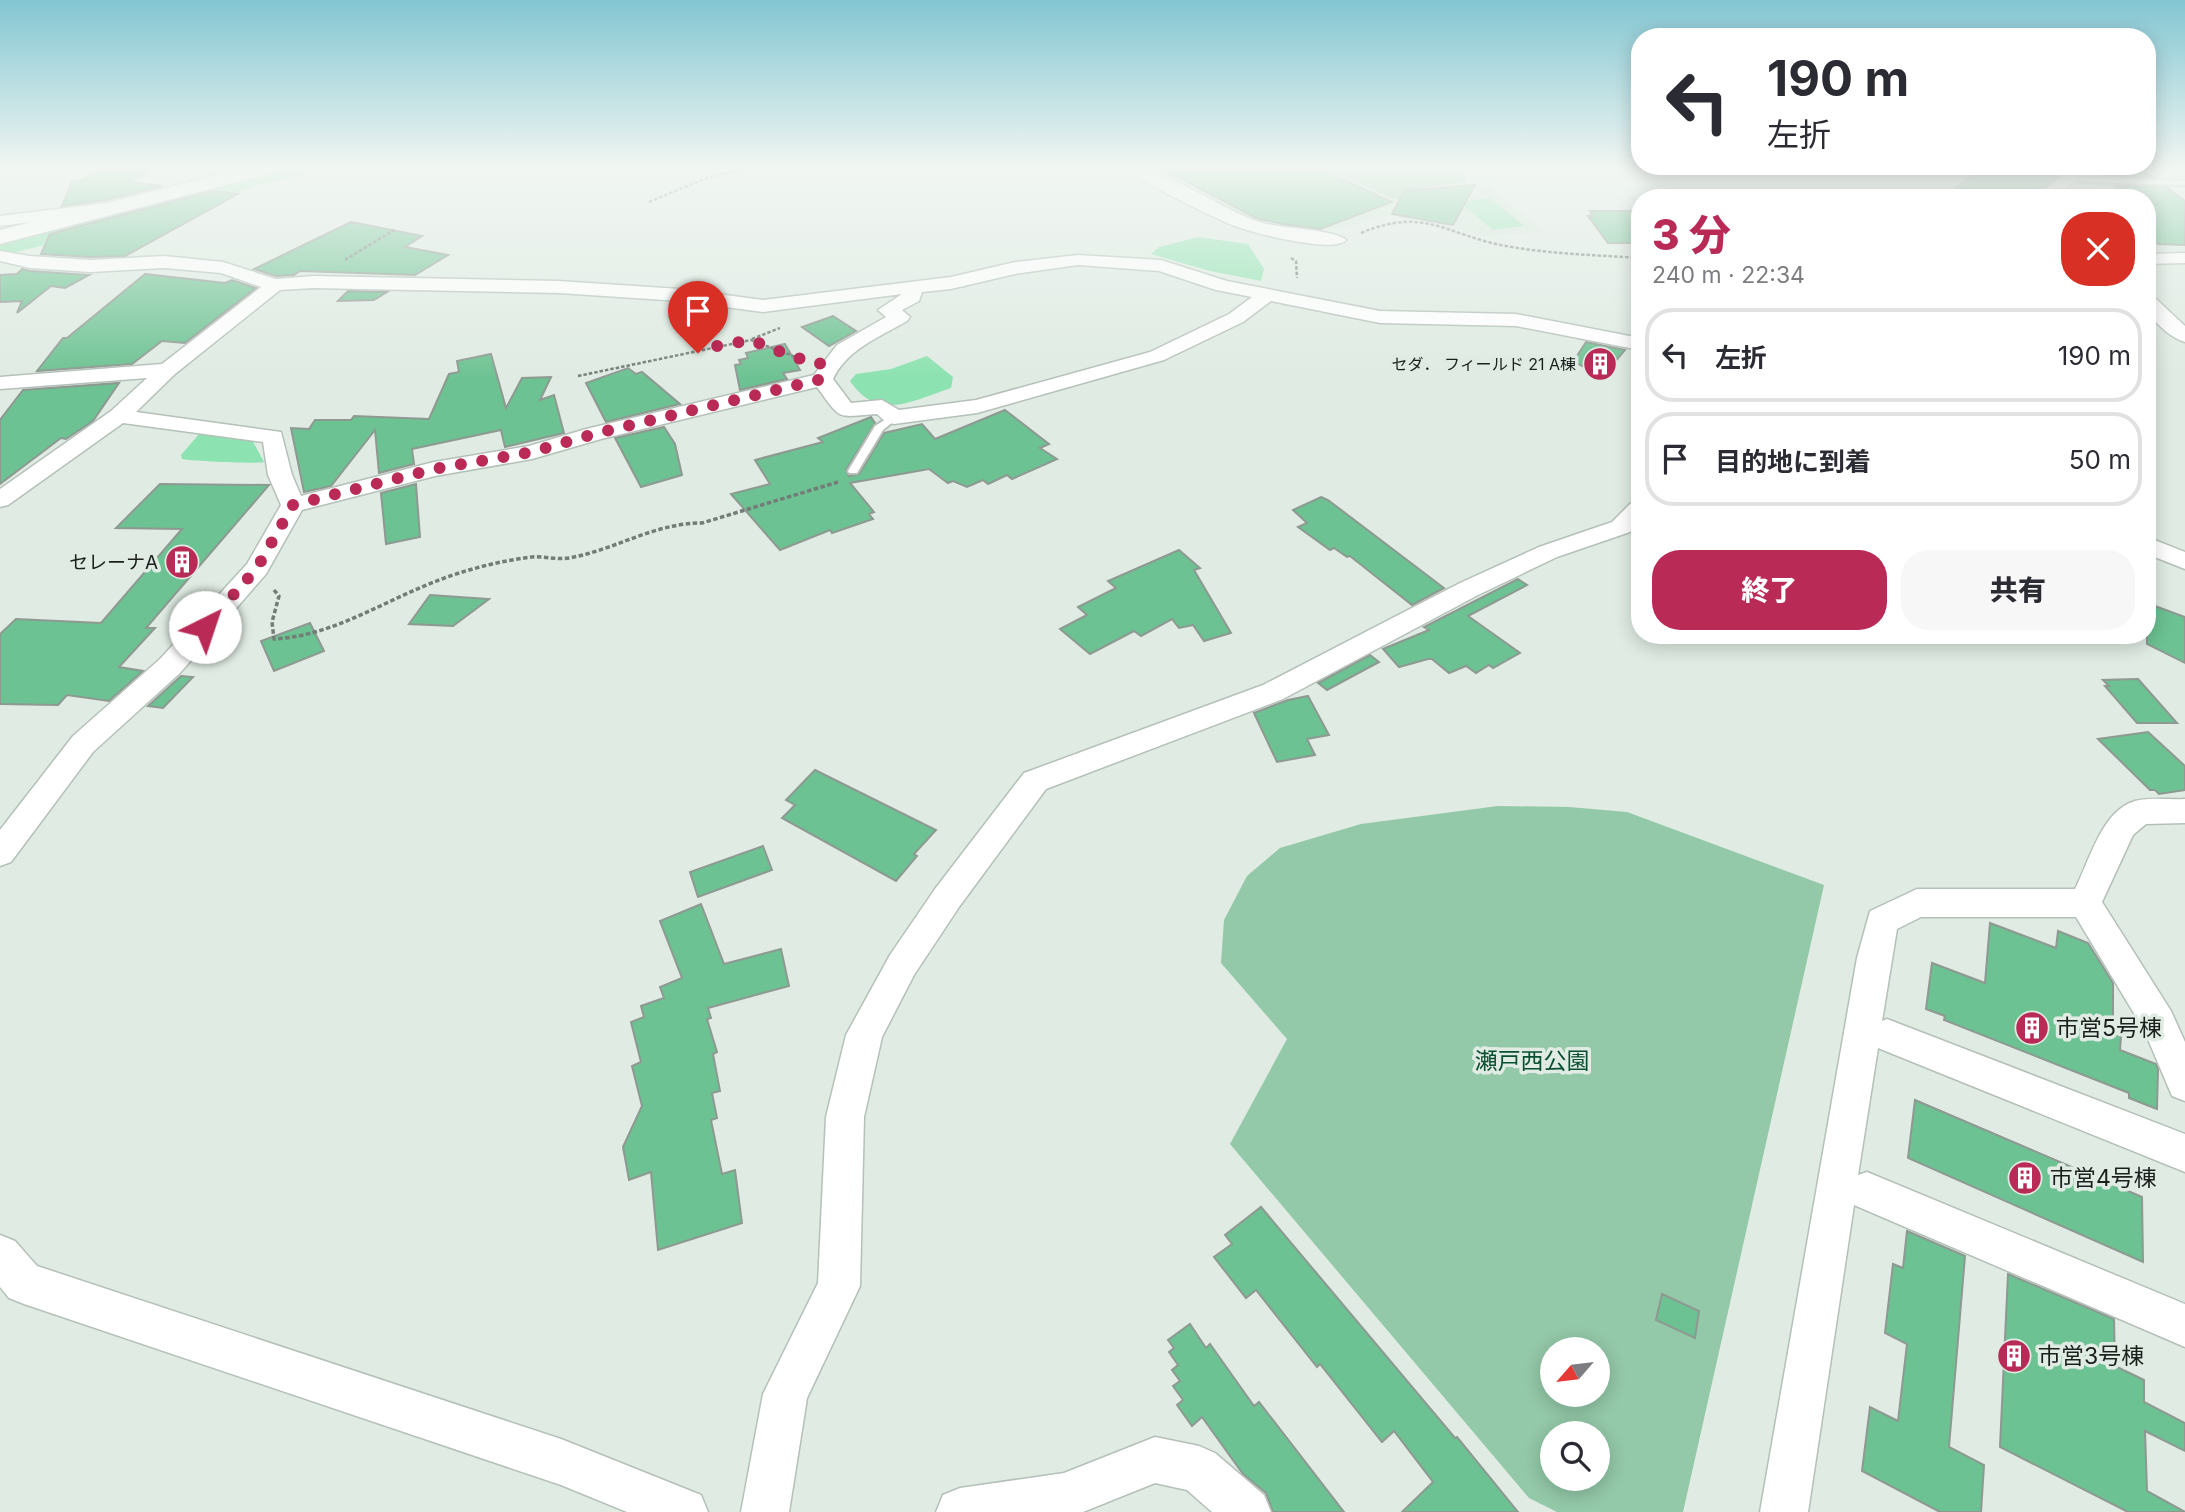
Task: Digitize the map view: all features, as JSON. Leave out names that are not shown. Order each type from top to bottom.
[{"type":"street","points":[[1325,239],[1337,240]]},
{"type":"street","points":[[0,256],[30,262],[90,266],[163,262],[223,268],[275,285],[313,282],[559,287],[680,295],[763,306],[951,283],[1015,268],[1078,260],[1161,266],[1223,286],[1380,317],[1516,320],[1631,342]]},
{"type":"street","points":[[2156,259],[2185,258]]},
{"type":"street","points":[[5,492],[119,416],[169,370],[275,285]]},
{"type":"street","points":[[0,853],[83,744],[170,666],[257,568],[293,505],[434,469],[532,452],[823,375],[833,357],[900,317],[888,310],[912,297],[912,287]]},
{"type":"street","points":[[823,375],[845,410],[882,407],[894,417],[976,406],[1157,356],[1236,318],[1269,293]]},
{"type":"street","points":[[2156,310],[2185,335]]},
{"type":"street","points":[[5,387],[169,370]]},
{"type":"street","points":[[119,416],[273,437],[280,475],[293,505]]},
{"type":"street","points":[[765,1512],[785,1394],[839,1286],[845,1117],[864,1035],[902,965],[1035,781],[1273,692],[1469,589],[1548,552],[1621,527],[1631,516]]},
{"type":"street","points":[[2156,549],[2185,561]]},
{"type":"street","points":[[2085,903],[2121,827],[2139,812],[2185,811]]},
{"type":"street","points":[[1784,1512],[1882,921],[1917,903],[2085,903]]},
{"type":"street","points":[[2085,903],[2158,1022],[2185,1084]]},
{"type":"street","points":[[1887,1034],[2185,1153]]},
{"type":"street","points":[[1867,1191],[2185,1326]]},
{"type":"street","points":[[0,1256],[24,1283],[561,1462],[684,1512]]},
{"type":"street","points":[[960,1512],[1064,1496],[1155,1460],[1199,1469],[1247,1512]]},
{"type":"lane","points":[[853,471],[879,428],[894,417]]},
{"type":"path","points":[[313,282],[381,239]]},
{"type":"path","points":[[1337,240],[1351,239]]},
{"type":"path","points":[[1478,239],[1503,246],[1631,257]]},
{"type":"path","points":[[578,376],[751,340],[796,358],[819,362],[823,375]]},
{"type":"path","points":[[257,568],[279,596],[272,622],[274,639],[288,640],[365,613],[435,582],[533,557],[568,558],[686,522],[702,523],[836,484],[853,471]]},
{"type":"green space","name":"瀬戸西公園","points":[[1498,806],[1569,807],[1627,812],[1824,885],[1683,1512],[1557,1512],[1529,1498],[1230,1144],[1287,1039],[1221,963],[1224,920],[1247,876],[1280,848],[1361,824]]},
{"type":"shaded area","points":[[1192,239],[1248,244],[1264,269],[1261,281],[1210,271],[1151,254],[1159,247]]},
{"type":"shaded area","points":[[927,356],[953,377],[951,388],[909,402],[884,405],[861,394],[850,381],[856,374],[891,369]]},
{"type":"shaded area","points":[[200,433],[251,438],[264,462],[182,459],[181,455]]},
{"type":"building","points":[[48,239],[157,239],[125,256],[41,254]]},
{"type":"building","points":[[317,239],[418,239],[405,247],[448,255],[415,275],[300,271],[294,275],[276,276],[254,269]]},
{"type":"building","points":[[1605,239],[1631,239],[1631,243],[1608,243]]},
{"type":"building","points":[[2156,239],[2185,239],[2185,245],[2158,244]]},
{"type":"building","points":[[22,269],[89,275],[65,288],[51,286],[17,313],[22,301],[0,302],[0,275],[17,274]]},
{"type":"building","points":[[145,274],[225,283],[232,280],[256,288],[185,343],[162,341],[132,364],[37,371],[63,338],[67,338]]},
{"type":"building","points":[[348,291],[387,292],[374,300],[338,301]]},
{"type":"building","points":[[833,316],[856,331],[829,346],[802,327]]},
{"type":"building","points":[[1586,342],[1625,350],[1604,375],[1573,362]]},
{"type":"building","points":[[785,344],[800,370],[783,373],[787,379],[740,390],[735,365],[741,364],[739,360],[748,358],[746,353]]},
{"type":"building","points":[[491,354],[506,408],[522,378],[551,377],[540,400],[554,395],[564,433],[505,447],[501,430],[412,449],[414,464],[379,473],[375,430],[331,486],[304,492],[291,428],[309,429],[315,420],[351,420],[354,416],[429,419],[449,374],[459,372],[457,361]]},
{"type":"building","points":[[628,368],[636,374],[642,372],[680,404],[606,422],[586,383]]},
{"type":"building","points":[[119,383],[93,421],[66,439],[61,438],[0,484],[0,420],[23,390]]},
{"type":"building","points":[[1005,410],[1049,444],[1040,448],[1057,459],[1012,479],[1007,475],[988,484],[983,480],[967,487],[953,481],[948,483],[929,469],[850,483],[874,512],[869,514],[873,519],[832,533],[830,530],[780,550],[731,494],[770,484],[755,460],[823,442],[818,438],[871,417],[875,423],[846,470],[849,476],[859,474],[884,433],[922,424],[935,439]]},
{"type":"building","points":[[664,427],[675,444],[682,475],[641,487],[615,438]]},
{"type":"building","points":[[160,484],[269,485],[146,628],[155,628],[119,667],[143,671],[109,701],[67,695],[58,705],[0,704],[0,634],[16,619],[101,623],[182,529],[116,528]]},
{"type":"building","points":[[416,484],[420,537],[386,544],[381,493]]},
{"type":"building","points":[[1321,497],[1444,588],[1412,605],[1350,556],[1347,557],[1334,548],[1330,550],[1298,527],[1307,523],[1293,510]]},
{"type":"building","points":[[1179,550],[1200,568],[1194,570],[1231,633],[1204,641],[1193,625],[1179,628],[1172,619],[1141,636],[1134,631],[1090,654],[1060,629],[1087,615],[1078,607],[1116,588],[1108,581]]},
{"type":"building","points":[[1518,579],[1527,585],[1468,616],[1520,653],[1493,668],[1489,665],[1476,673],[1466,666],[1449,673],[1432,659],[1399,667],[1383,649],[1429,630],[1424,627]]},
{"type":"building","points":[[430,595],[489,599],[453,626],[409,624]]},
{"type":"building","points":[[2156,606],[2185,617],[2185,663],[2147,644],[2156,644]]},
{"type":"building","points":[[310,623],[324,651],[274,671],[261,641]]},
{"type":"building","points":[[1370,655],[1379,662],[1327,690],[1318,683]]},
{"type":"building","points":[[181,676],[193,677],[163,708],[148,706]]},
{"type":"building","points":[[2138,679],[2177,723],[2137,723],[2105,686],[2109,686],[2103,680]]},
{"type":"building","points":[[1308,696],[1329,735],[1307,739],[1315,755],[1277,762],[1254,713],[1288,700]]},
{"type":"building","points":[[2148,732],[2185,766],[2185,790],[2159,794],[2150,790],[2098,739]]},
{"type":"building","points":[[815,770],[936,830],[914,854],[917,856],[896,881],[782,818],[795,805],[786,800]]},
{"type":"building","points":[[763,846],[772,870],[698,897],[690,872]]},
{"type":"building","points":[[701,904],[724,964],[781,949],[789,986],[708,1008],[711,1018],[707,1019],[717,1052],[713,1054],[720,1091],[712,1093],[717,1118],[711,1120],[722,1174],[735,1170],[742,1223],[658,1250],[651,1172],[629,1180],[623,1147],[642,1106],[632,1066],[641,1062],[631,1022],[644,1017],[641,1006],[664,998],[660,987],[682,978],[660,921]]},
{"type":"building","points":[[1990,923],[2056,948],[2058,931],[2088,943],[2113,983],[2113,1033],[2121,1036],[2120,1050],[2156,1064],[2157,1109],[2129,1098],[2129,1093],[1944,1020],[1945,1016],[1926,1009],[1932,963],[1985,983]]},
{"type":"building","name":"市営4号棟","points":[[1915,1100],[2142,1197],[2143,1262],[1908,1158]]},
{"type":"building","points":[[1261,1207],[1518,1512],[1402,1512],[1433,1482],[1394,1431],[1382,1442],[1320,1364],[1317,1367],[1256,1290],[1246,1298],[1214,1257],[1232,1244],[1225,1235]]},
{"type":"building","points":[[1907,1231],[1965,1256],[1949,1447],[1984,1465],[1981,1512],[1940,1512],[1862,1471],[1870,1407],[1898,1421],[1907,1344],[1885,1333],[1893,1264],[1903,1268]]},
{"type":"building","points":[[2008,1274],[2114,1319],[2115,1366],[2144,1380],[2144,1402],[2185,1423],[2185,1451],[2145,1431],[2147,1491],[2185,1512],[2128,1512],[2000,1447]]},
{"type":"building","points":[[1662,1294],[1699,1311],[1695,1338],[1656,1320]]},
{"type":"building","points":[[1190,1324],[1206,1348],[1210,1344],[1254,1406],[1259,1402],[1344,1512],[1273,1512],[1266,1493],[1243,1474],[1202,1417],[1192,1426],[1177,1405],[1183,1400],[1173,1386],[1180,1381],[1172,1370],[1178,1365],[1169,1352],[1174,1348],[1168,1340]]},
{"type":"waterway","points":[[0,245],[27,239]]},
{"type":"place","name":"セダ． フィールド 21 A棟","points":[[1600,364]]},
{"type":"place","name":"セレーナA","points":[[182,562]]},
{"type":"place","name":"市営5号棟","points":[[2032,1028]]},
{"type":"place","name":"市営4号棟","points":[[2025,1178]]},
{"type":"place","name":"市営3号棟","points":[[2014,1356]]},
{"type":"route","points":[[205,627],[257,568],[293,505],[434,469],[532,452],[594,434],[822,379],[825,371],[819,362],[796,358],[751,340],[711,347],[698,353]]}]
